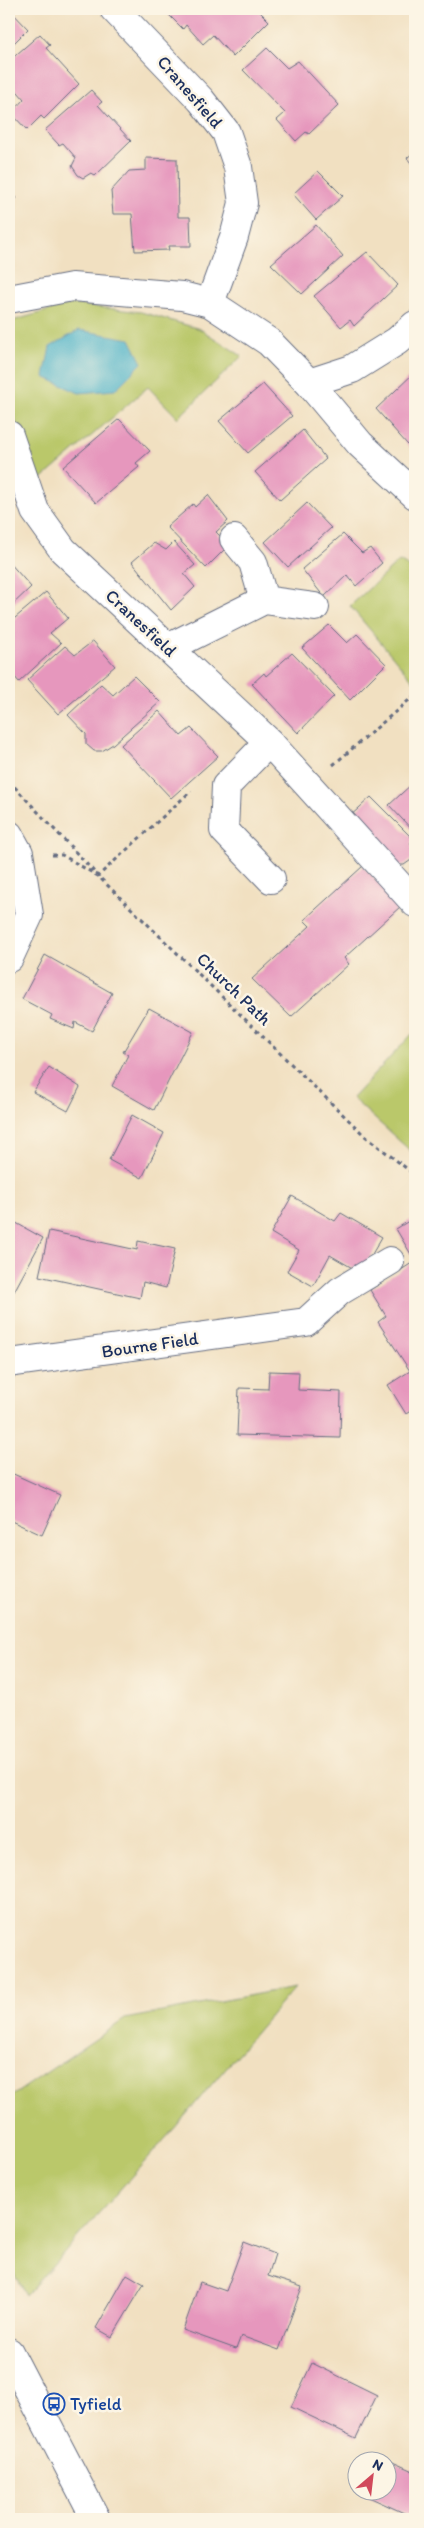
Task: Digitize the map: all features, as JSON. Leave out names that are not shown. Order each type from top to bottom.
[{"type":"street","name":"Cranesfield","points":[[114,9],[201,100],[226,132],[238,167],[243,203],[234,237],[210,303]]},
{"type":"street","points":[[9,299],[72,287],[182,296],[210,303],[269,342],[309,383],[360,444],[415,495]]},
{"type":"street","points":[[309,383],[352,369],[397,341],[415,324]]},
{"type":"street","name":"Cranesfield","points":[[9,435],[35,511],[63,550],[269,742],[415,902]]},
{"type":"street","points":[[249,546],[264,600]]},
{"type":"street","points":[[168,648],[264,600],[315,607]]},
{"type":"street","points":[[269,742],[226,786],[224,830],[271,879]]},
{"type":"street","points":[[9,958],[29,915],[14,844]]},
{"type":"street","name":"Bourne Field","points":[[9,1364],[290,1326],[306,1322],[340,1290],[390,1261]]},
{"type":"street","points":[[9,2352],[96,2519]]},
{"type":"path","points":[[308,786],[415,695]]},
{"type":"path","points":[[9,781],[98,876],[194,789]]},
{"type":"path","name":"Church Path","points":[[14,844],[62,855],[98,876],[365,1136],[415,1175]]},
{"type":"green space","points":[[71,304],[141,312],[200,329],[242,356],[178,418],[148,387],[38,482],[9,402],[9,322]]},
{"type":"green space","points":[[399,561],[415,570],[415,683],[350,606]]},
{"type":"green space","points":[[415,1031],[415,1155],[352,1098]]},
{"type":"green space","points":[[295,1987],[172,2131],[26,2295],[9,2265],[9,2098],[125,2019]]},
{"type":"water","points":[[79,330],[130,339],[142,363],[115,390],[79,393],[44,377],[50,347]]},
{"type":"building","points":[[9,9],[28,29],[9,48]]},
{"type":"building","points":[[168,9],[257,9],[269,21],[233,57],[213,35],[203,44],[186,25],[183,29],[165,11]]},
{"type":"building","points":[[40,34],[50,45],[46,48],[79,84],[44,119],[41,116],[27,130],[11,113],[24,99],[11,84],[9,87],[9,61]]},
{"type":"building","points":[[267,48],[287,68],[298,61],[339,105],[309,134],[306,132],[296,141],[277,120],[285,113],[243,70]]},
{"type":"building","points":[[91,90],[102,102],[98,105],[131,141],[95,176],[91,173],[83,178],[78,175],[72,166],[76,158],[63,143],[59,145],[45,130]]},
{"type":"building","points":[[415,151],[415,168],[407,158]]},
{"type":"building","points":[[146,158],[177,159],[178,217],[190,217],[191,246],[168,246],[169,250],[135,251],[132,214],[113,214],[111,191],[129,171],[146,170]]},
{"type":"building","points":[[318,171],[343,196],[316,220],[293,194]]},
{"type":"building","points":[[9,189],[17,198],[9,205]]},
{"type":"building","points":[[316,225],[343,256],[302,294],[271,264]]},
{"type":"building","points":[[367,252],[398,285],[354,326],[350,320],[341,327],[314,296]]},
{"type":"building","points":[[415,372],[415,453],[376,409]]},
{"type":"building","points":[[263,384],[292,416],[248,453],[219,421]]},
{"type":"building","points":[[119,419],[150,451],[136,463],[139,467],[96,503],[63,467]]},
{"type":"building","points":[[303,430],[326,459],[280,500],[255,472]]},
{"type":"building","points":[[208,495],[228,521],[216,532],[229,545],[206,568],[167,527],[193,504],[195,507]]},
{"type":"building","points":[[307,503],[331,528],[288,567],[265,542]]},
{"type":"building","points":[[343,534],[362,553],[370,548],[382,563],[356,586],[347,575],[324,597],[302,569]]},
{"type":"building","points":[[174,542],[195,565],[184,574],[195,587],[171,610],[132,562],[154,543],[166,550]]},
{"type":"building","points":[[9,562],[31,587],[9,608]]},
{"type":"building","points":[[46,592],[68,618],[50,633],[61,643],[19,682],[9,670],[9,623]]},
{"type":"building","points":[[329,625],[347,643],[357,634],[386,664],[350,700],[302,648]]},
{"type":"building","points":[[93,641],[115,666],[58,714],[27,680],[65,646],[75,655]]},
{"type":"building","points":[[292,653],[334,696],[298,733],[252,684],[264,673],[266,676]]},
{"type":"building","points":[[134,676],[160,702],[113,744],[102,751],[94,751],[86,744],[86,734],[68,715],[101,684],[113,695]]},
{"type":"building","points":[[159,711],[181,736],[191,728],[218,756],[171,798],[121,745]]},
{"type":"building","points":[[413,783],[415,785],[415,833],[389,805]]},
{"type":"building","points":[[371,797],[415,841],[410,843],[413,848],[414,858],[404,865],[397,865],[348,818]]},
{"type":"building","points":[[363,866],[401,906],[344,958],[349,964],[291,1017],[252,979],[310,926],[304,920]]},
{"type":"building","points":[[45,955],[112,993],[92,1031],[75,1022],[74,1029],[50,1019],[52,1015],[22,999]]},
{"type":"building","points":[[149,1008],[193,1032],[154,1110],[112,1086],[128,1055],[123,1052]]},
{"type":"building","points":[[49,1067],[80,1087],[68,1111],[33,1092]]},
{"type":"building","points":[[132,1115],[164,1133],[142,1178],[109,1160]]},
{"type":"building","points":[[292,1196],[335,1221],[341,1213],[382,1237],[361,1273],[330,1255],[313,1286],[287,1271],[299,1250],[271,1233]]},
{"type":"building","points":[[415,1217],[415,1261],[396,1229]]},
{"type":"building","points":[[9,1219],[43,1238],[10,1299],[9,1298]]},
{"type":"building","points":[[49,1231],[137,1250],[138,1241],[175,1249],[166,1288],[143,1282],[140,1298],[39,1276]]},
{"type":"building","points":[[415,1261],[415,1408],[406,1414],[388,1385],[410,1371],[378,1322],[386,1316],[370,1290]]},
{"type":"building","points":[[269,1371],[299,1372],[298,1390],[341,1392],[340,1438],[237,1435],[239,1388],[268,1389]]},
{"type":"building","points":[[9,1472],[60,1495],[42,1535],[9,1520]]},
{"type":"building","points":[[244,2242],[275,2254],[268,2276],[302,2287],[279,2350],[241,2336],[236,2349],[183,2330],[200,2282],[226,2291]]},
{"type":"building","points":[[127,2274],[144,2284],[112,2337],[96,2328]]},
{"type":"building","points":[[312,2363],[377,2395],[356,2438],[291,2407]]},
{"type":"building","points":[[396,2464],[415,2472],[415,2518],[375,2500],[396,2500]]},
{"type":"place","name":"Tyfield","points":[[54,2404]]}]
